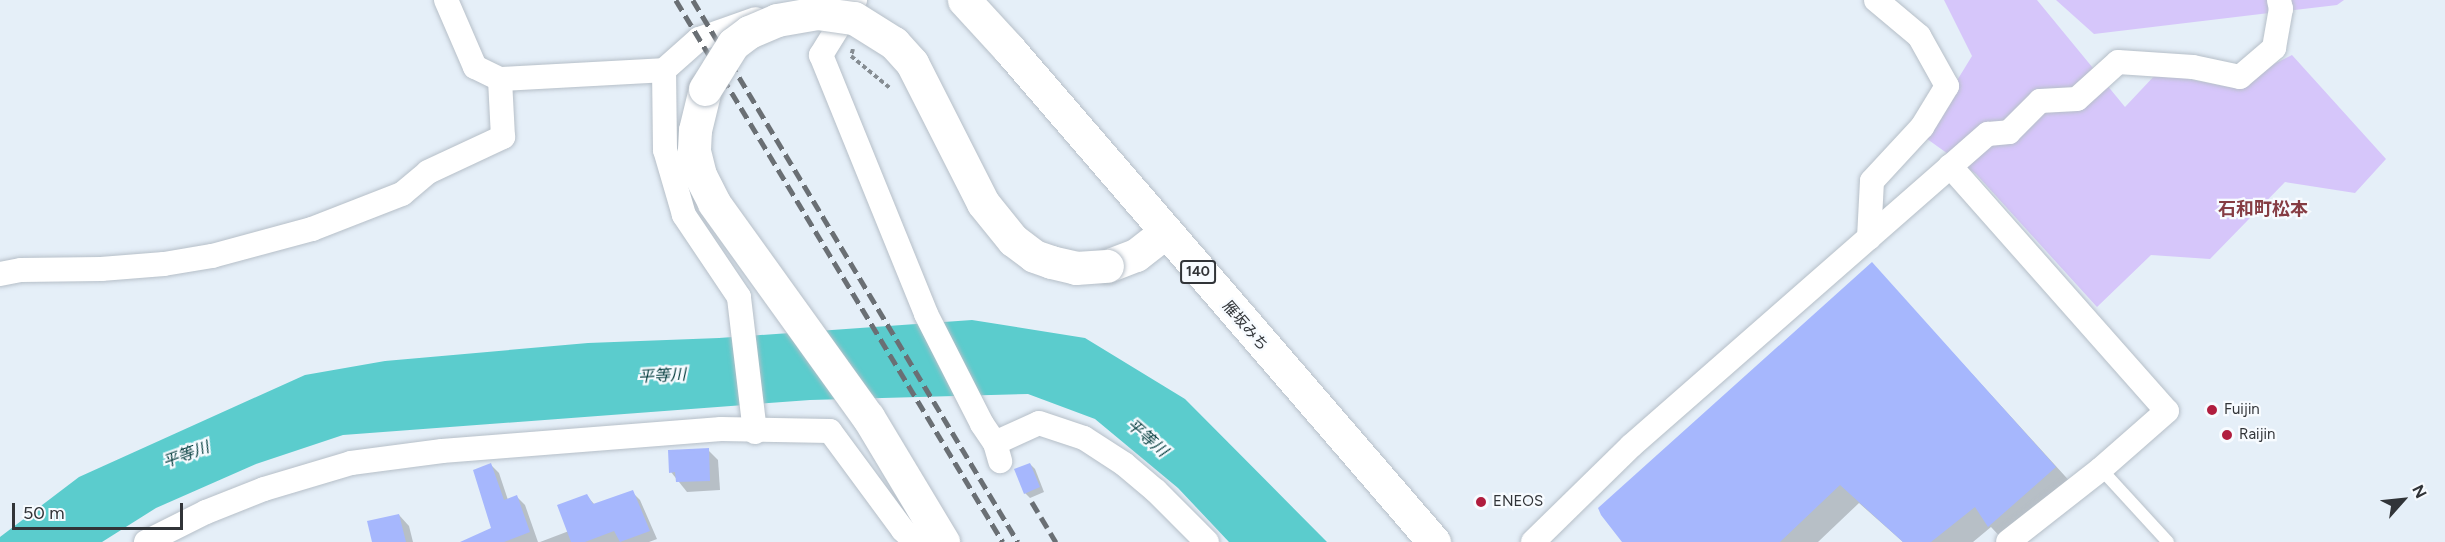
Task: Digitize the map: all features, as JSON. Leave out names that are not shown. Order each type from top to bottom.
[{"type":"main road","name":"雁坂みち","points":[[964,0],[1009,49],[1434,542]]},
{"type":"main road","points":[[943,542],[868,417],[789,305],[730,229],[700,175],[694,151],[695,130],[705,89],[733,44],[748,32],[777,20],[817,13],[854,18],[894,43],[912,63],[983,203],[1013,240],[1034,256],[1076,268],[1107,266],[1136,255],[1165,232]]},
{"type":"street","points":[[446,0],[475,67],[500,79],[664,70],[699,39],[712,33],[813,4],[853,2]]},
{"type":"street","points":[[1869,238],[1872,181],[1922,127],[1947,86],[1919,36],[1876,0]]},
{"type":"street","points":[[1533,542],[1630,446],[1988,134],[2009,132],[2040,101],[2078,99],[2118,62],[2193,67],[2240,77],[2274,48],[2281,9],[2279,0]]},
{"type":"street","points":[[853,2],[821,55],[926,314],[992,443],[1039,423],[1084,438],[1140,477],[1207,542]]},
{"type":"street","points":[[664,70],[665,150],[684,215],[739,297],[755,423]]},
{"type":"street","points":[[0,274],[21,270],[101,269],[164,264],[212,256],[312,229],[402,194],[428,172],[503,137],[500,79]]},
{"type":"street","points":[[1950,166],[2167,411],[2102,469],[2008,542]]},
{"type":"street","points":[[146,542],[206,512],[264,489],[351,463],[442,451],[721,429],[755,423],[830,431],[903,530],[916,542]]},
{"type":"lane","points":[[2102,469],[2168,542]]},
{"type":"path","points":[[854,43],[851,56],[891,89]]},
{"type":"shaded area","points":[[1944,0],[2037,0],[2125,107],[2157,73],[2229,87],[2292,55],[2386,159],[2355,193],[2285,182],[2210,259],[2151,255],[2097,307],[1976,174],[1923,136],[1972,56]]},
{"type":"shaded area","points":[[2056,0],[2344,0],[2337,5],[2094,34]]},
{"type":"water","name":"平等川","points":[[972,320],[1085,338],[1185,399],[1327,542],[1229,542],[1178,488],[1095,419],[1028,394],[810,400],[343,435],[256,464],[156,508],[102,542],[0,542],[0,537],[79,477],[305,375],[385,361],[588,343],[719,338]]},
{"type":"building","points":[[1872,262],[2056,467],[1988,527],[1975,507],[1931,542],[1903,542],[1840,485],[1780,542],[1622,542],[1598,508]]},
{"type":"building","points":[[709,448],[710,481],[676,482],[675,472],[669,473],[668,450]]},
{"type":"building","points":[[491,463],[504,500],[517,495],[530,532],[504,542],[460,542],[491,528],[473,470]]},
{"type":"building","points":[[1030,463],[1040,487],[1024,494],[1014,469]]},
{"type":"building","points":[[633,490],[650,531],[620,542],[614,531],[585,542],[571,542],[557,505],[587,494],[593,504]]},
{"type":"building","points":[[399,514],[406,542],[372,542],[367,521]]},
{"type":"railway","points":[[676,0],[1003,542]]},
{"type":"railway","points":[[693,0],[1018,542]]},
{"type":"railway","points":[[1032,502],[1056,542]]},
{"type":"place","name":"Fuijin","points":[[2212,410]]},
{"type":"place","name":"Raijin","points":[[2227,435]]},
{"type":"place","name":"ENEOS","points":[[1481,502]]},
{"type":"district","name":"石和町松本","points":[[2263,209]]}]
